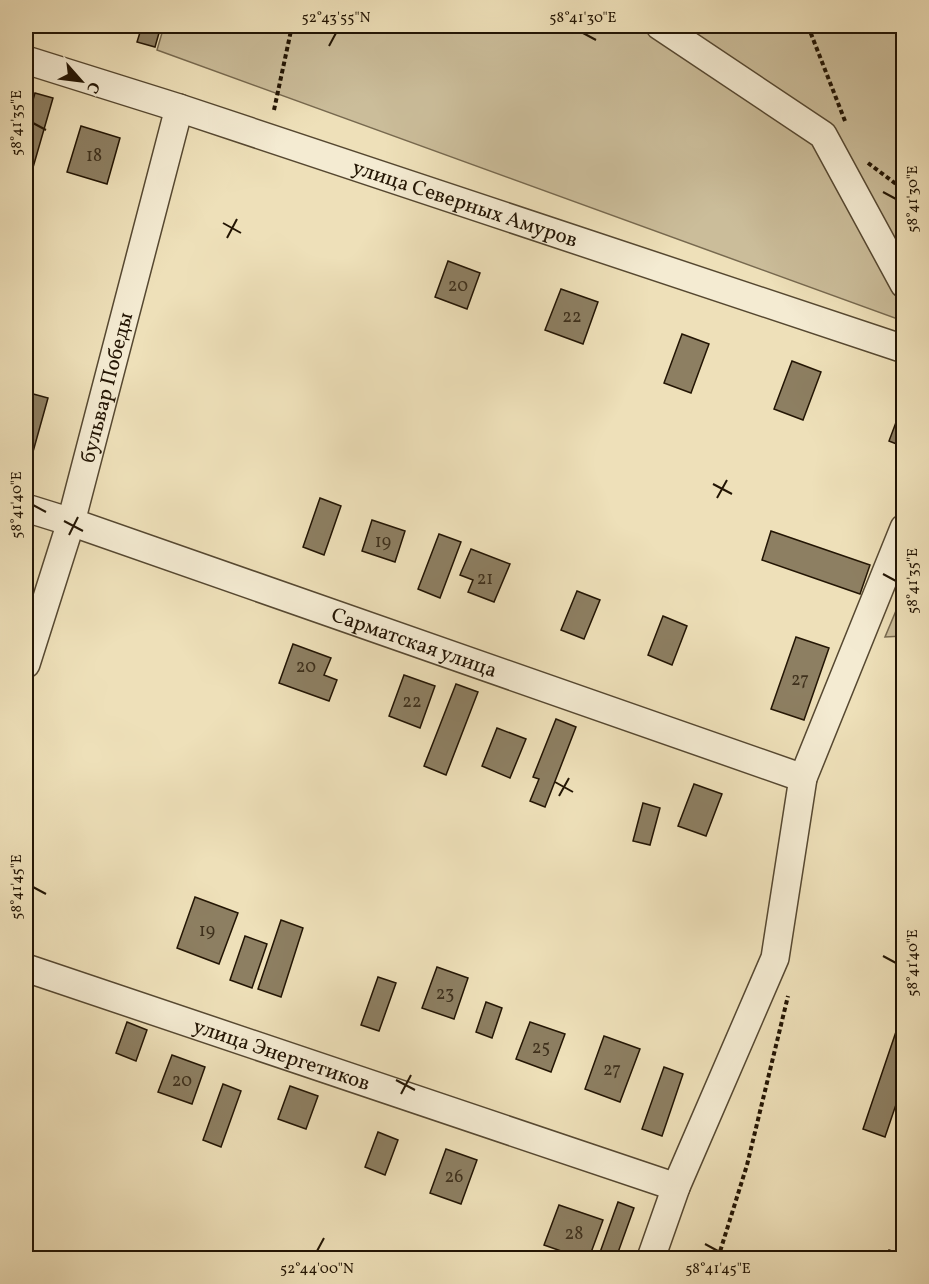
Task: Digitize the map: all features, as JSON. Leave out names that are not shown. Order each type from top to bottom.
[{"type":"street","points":[[660,26],[823,135],[903,284]]},
{"type":"street","name":"улица Северных Амуров","points":[[26,60],[179,108],[903,349]]},
{"type":"street","name":"бульвар Победы","points":[[26,664],[71,522],[179,108]]},
{"type":"street","name":"Сарматская улица","points":[[26,508],[803,778]]},
{"type":"street","points":[[651,1258],[676,1187],[775,958],[803,778],[903,528]]},
{"type":"street","name":"улица Энергетиков","points":[[26,968],[676,1187]]},
{"type":"path","points":[[273,110],[292,26]]},
{"type":"path","points":[[808,26],[846,123]]},
{"type":"path","points":[[858,155],[903,190]]},
{"type":"path","points":[[717,1258],[747,1165],[789,992]]},
{"type":"shaded area","points":[[164,26],[903,26],[903,321],[157,50]]},
{"type":"shaded area","points":[[903,594],[903,636],[885,637]]},
{"type":"building","points":[[142,26],[161,26],[155,47],[137,42]]},
{"type":"building","points":[[35,93],[53,98],[30,178],[26,176],[26,124]]},
{"type":"building","points":[[81,126],[120,138],[107,184],[67,172]]},
{"type":"building","points":[[448,261],[480,273],[467,309],[435,297]]},
{"type":"building","points":[[561,289],[598,302],[583,344],[545,330]]},
{"type":"building","points":[[682,334],[709,344],[691,393],[664,383]]},
{"type":"building","points":[[792,361],[821,372],[803,420],[774,409]]},
{"type":"building","points":[[26,392],[48,398],[31,459],[26,457]]},
{"type":"building","points":[[904,401],[904,447],[889,441]]},
{"type":"building","points":[[320,498],[341,506],[324,555],[303,547]]},
{"type":"building","points":[[372,520],[405,531],[395,562],[362,551]]},
{"type":"building","points":[[771,531],[870,565],[860,594],[762,560]]},
{"type":"building","points":[[439,534],[461,542],[440,598],[418,589]]},
{"type":"building","points":[[471,549],[510,564],[494,602],[468,592],[473,580],[460,575]]},
{"type":"building","points":[[577,591],[600,600],[584,639],[561,630]]},
{"type":"building","points":[[663,616],[687,626],[672,665],[648,655]]},
{"type":"building","points":[[796,637],[829,648],[804,720],[771,709]]},
{"type":"building","points":[[293,644],[331,658],[324,675],[337,680],[329,701],[279,683]]},
{"type":"building","points":[[404,675],[435,686],[420,728],[389,716]]},
{"type":"building","points":[[456,684],[478,692],[446,775],[424,766]]},
{"type":"building","points":[[556,719],[576,727],[545,807],[530,801],[539,779],[533,777]]},
{"type":"building","points":[[497,728],[526,739],[510,778],[482,766]]},
{"type":"building","points":[[694,784],[722,794],[706,836],[678,826]]},
{"type":"building","points":[[643,803],[660,808],[650,845],[633,841]]},
{"type":"building","points":[[195,897],[238,913],[219,964],[177,948]]},
{"type":"building","points":[[281,920],[303,928],[281,997],[258,989]]},
{"type":"building","points":[[245,936],[267,944],[252,988],[230,980]]},
{"type":"building","points":[[437,967],[468,978],[454,1019],[422,1008]]},
{"type":"building","points":[[378,977],[396,983],[379,1031],[361,1025]]},
{"type":"building","points":[[486,1002],[502,1008],[492,1038],[476,1032]]},
{"type":"building","points":[[901,1017],[904,1018],[904,1081],[885,1137],[863,1129]]},
{"type":"building","points":[[127,1022],[147,1030],[136,1061],[116,1053]]},
{"type":"building","points":[[530,1022],[565,1034],[551,1072],[516,1059]]},
{"type":"building","points":[[604,1036],[640,1049],[620,1102],[585,1089]]},
{"type":"building","points":[[172,1055],[205,1067],[192,1104],[158,1092]]},
{"type":"building","points":[[664,1067],[683,1074],[662,1136],[642,1129]]},
{"type":"building","points":[[223,1084],[241,1091],[221,1147],[203,1140]]},
{"type":"building","points":[[290,1086],[318,1096],[306,1129],[278,1119]]},
{"type":"building","points":[[378,1132],[398,1140],[385,1175],[365,1167]]},
{"type":"building","points":[[446,1149],[477,1160],[461,1204],[430,1193]]},
{"type":"building","points":[[618,1202],[634,1208],[616,1258],[598,1258]]},
{"type":"building","points":[[559,1205],[603,1220],[589,1258],[581,1258],[544,1245]]},
{"type":"building","points":[[889,1250],[904,1255],[904,1258],[886,1258]]},
{"type":"building","points":[[815,1252],[836,1258],[813,1258]]}]
